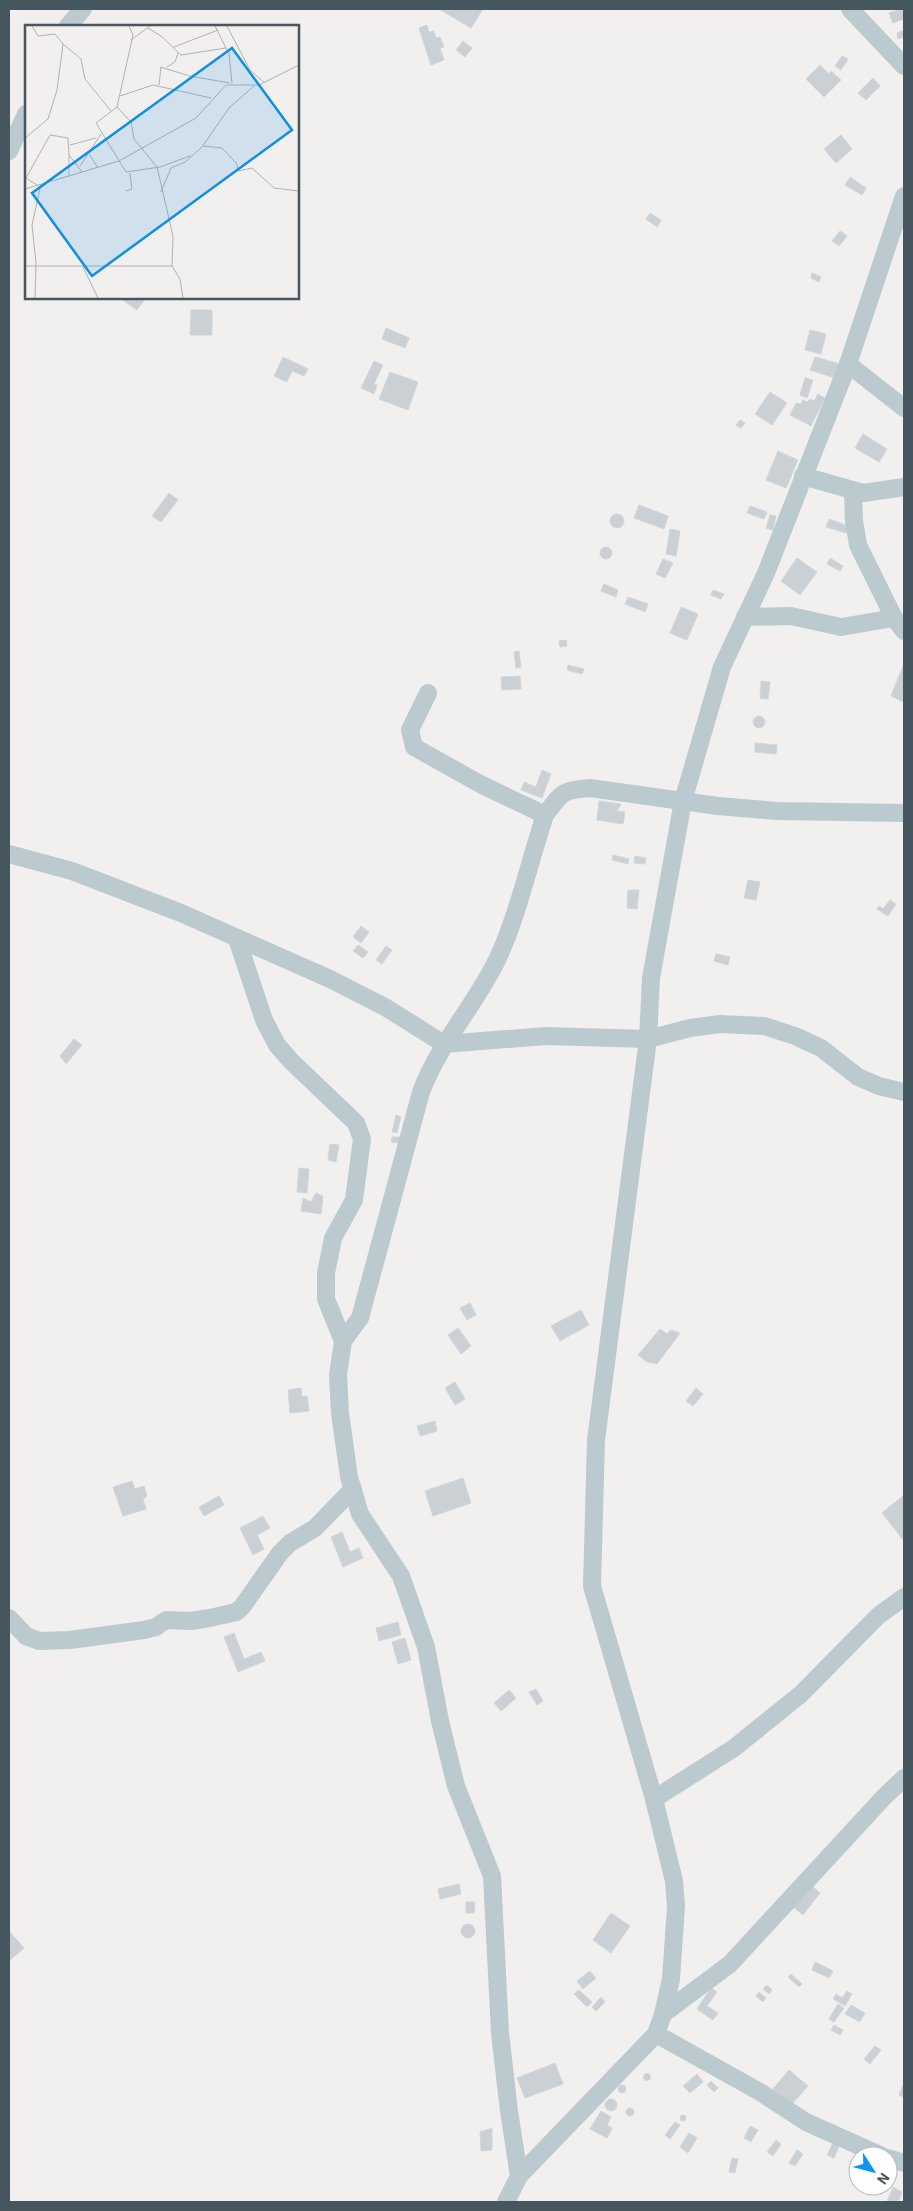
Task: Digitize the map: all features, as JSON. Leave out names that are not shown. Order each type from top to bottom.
[{"type":"street","points":[[69,25],[83,9]]},
{"type":"street","points":[[850,9],[904,65]]},
{"type":"street","points":[[9,151],[25,116]]},
{"type":"street","points":[[506,2202],[519,2176],[656,2034],[671,1979],[676,1906],[674,1881],[654,1799],[592,1586],[596,1440],[648,1039],[651,978],[683,801],[722,667],[766,572],[848,364],[904,196]]},
{"type":"street","points":[[848,364],[904,408]]},
{"type":"street","points":[[803,476],[854,492],[878,492],[904,487]]},
{"type":"street","points":[[745,617],[791,616],[842,627],[899,625],[858,545],[854,521],[854,492]]},
{"type":"street","points":[[428,693],[410,730],[414,747],[482,785],[545,815]]},
{"type":"street","points":[[519,2176],[500,2033],[492,1876],[456,1786],[440,1721],[426,1646],[401,1576],[360,1514],[349,1478],[340,1413],[338,1375],[343,1341],[360,1318],[421,1092],[431,1065],[484,985],[498,958],[545,815],[560,795],[569,789],[590,788],[718,806],[777,811],[904,813]]},
{"type":"street","points":[[9,854],[72,871],[181,913],[360,994],[444,1044],[546,1036],[648,1039],[690,1028],[720,1024],[764,1026],[795,1036],[821,1048],[858,1077],[879,1086],[904,1092]]},
{"type":"street","points":[[237,939],[264,1020],[277,1045],[290,1061],[356,1123],[362,1139],[354,1200],[333,1238],[326,1273],[326,1299],[343,1341]]},
{"type":"street","points":[[9,1618],[31,1640],[56,1641],[156,1628],[166,1620],[190,1621],[236,1612],[242,1607],[280,1553],[290,1543],[315,1528],[353,1489]]},
{"type":"street","points":[[654,1799],[734,1748],[801,1694],[878,1616],[904,1597]]},
{"type":"street","points":[[663,2014],[730,1964],[884,1797],[904,1778]]},
{"type":"street","points":[[656,2034],[760,2092],[806,2122],[860,2146]]},
{"type":"building","points":[[439,9],[483,9],[471,28]]},
{"type":"building","points":[[904,9],[904,19],[893,23],[889,13]]},
{"type":"building","points":[[427,25],[429,32],[434,31],[436,38],[440,37],[444,47],[440,48],[444,60],[431,65],[419,28]]},
{"type":"building","points":[[904,30],[904,37],[898,39],[897,33]]},
{"type":"building","points":[[463,41],[472,48],[465,57],[456,50]]},
{"type":"building","points":[[842,56],[848,59],[841,70],[835,66]]},
{"type":"building","points":[[820,65],[829,74],[831,71],[841,80],[824,97],[806,79]]},
{"type":"building","points":[[873,78],[880,86],[866,100],[858,93]]},
{"type":"building","points":[[841,135],[852,149],[836,163],[824,149]]},
{"type":"building","points":[[850,177],[866,188],[862,195],[845,185]]},
{"type":"building","points":[[650,213],[661,220],[657,227],[646,219]]},
{"type":"building","points":[[840,231],[847,236],[839,246],[832,241]]},
{"type":"building","points":[[812,273],[821,277],[819,282],[811,278]]},
{"type":"building","points":[[121,299],[145,299],[137,310]]},
{"type":"building","points":[[191,310],[212,310],[212,335],[190,335]]},
{"type":"building","points":[[386,328],[409,338],[405,348],[382,339]]},
{"type":"building","points":[[810,330],[826,334],[821,354],[805,350]]},
{"type":"building","points":[[283,357],[308,369],[304,376],[292,371],[287,382],[274,376]]},
{"type":"building","points":[[815,357],[840,364],[835,378],[810,370]]},
{"type":"building","points":[[374,361],[383,365],[374,384],[377,385],[374,394],[361,388]]},
{"type":"building","points":[[390,372],[418,382],[408,410],[379,399]]},
{"type":"building","points":[[805,378],[813,380],[807,398],[800,395]]},
{"type":"building","points":[[770,392],[787,403],[772,425],[755,414]]},
{"type":"building","points":[[818,394],[825,398],[811,426],[790,415],[796,403],[801,404],[803,400],[807,402],[810,399],[814,401]]},
{"type":"building","points":[[740,420],[745,423],[741,428],[736,425]]},
{"type":"building","points":[[863,434],[887,449],[879,462],[855,448]]},
{"type":"building","points":[[778,451],[798,460],[786,488],[766,480]]},
{"type":"building","points":[[169,493],[178,500],[161,522],[152,516]]},
{"type":"building","points":[[639,505],[668,516],[664,529],[634,518]]},
{"type":"building","points":[[750,506],[767,512],[764,519],[747,513]]},
{"type":"building","points":[[617,514],[622,516],[624,521],[622,526],[617,528],[612,526],[610,521],[612,516]]},
{"type":"building","points":[[770,515],[776,516],[773,530],[766,528]]},
{"type":"building","points":[[829,519],[848,526],[846,533],[826,527]]},
{"type":"building","points":[[670,529],[680,531],[676,556],[666,554]]},
{"type":"building","points":[[604,547],[608,547],[612,553],[608,559],[604,559],[600,555],[600,551]]},
{"type":"building","points":[[797,558],[817,572],[800,595],[781,581]]},
{"type":"building","points":[[830,558],[843,566],[840,571],[827,564]]},
{"type":"building","points":[[663,559],[673,563],[665,578],[656,574]]},
{"type":"building","points":[[604,584],[618,590],[616,597],[601,591]]},
{"type":"building","points":[[713,590],[724,594],[721,599],[711,595]]},
{"type":"building","points":[[628,597],[648,604],[645,612],[625,604]]},
{"type":"building","points":[[681,607],[698,614],[687,640],[670,633]]},
{"type":"building","points":[[566,640],[567,646],[560,647],[559,641]]},
{"type":"building","points":[[519,651],[521,667],[516,668],[514,652]]},
{"type":"building","points":[[568,665],[584,669],[582,674],[567,670]]},
{"type":"building","points":[[904,667],[904,702],[891,696]]},
{"type":"building","points":[[520,676],[521,689],[502,690],[501,677]]},
{"type":"building","points":[[761,681],[770,682],[768,699],[760,698]]},
{"type":"building","points":[[757,716],[761,716],[765,722],[761,728],[757,728],[753,724],[753,720]]},
{"type":"building","points":[[755,743],[777,745],[776,754],[755,752]]},
{"type":"building","points":[[542,770],[551,774],[542,798],[521,790],[524,782],[536,787]]},
{"type":"building","points":[[599,801],[621,804],[617,811],[625,812],[623,824],[597,820]]},
{"type":"building","points":[[613,855],[629,859],[628,864],[612,860]]},
{"type":"building","points":[[635,856],[646,858],[645,864],[634,863]]},
{"type":"building","points":[[748,880],[760,882],[756,900],[744,898]]},
{"type":"building","points":[[628,890],[639,890],[637,909],[627,908]]},
{"type":"building","points":[[890,900],[896,904],[888,916],[877,909],[879,906],[883,909]]},
{"type":"building","points":[[361,926],[369,932],[361,943],[353,937]]},
{"type":"building","points":[[358,945],[368,952],[363,958],[353,951]]},
{"type":"building","points":[[386,946],[392,950],[382,964],[376,960]]},
{"type":"building","points":[[716,954],[730,957],[728,965],[714,961]]},
{"type":"building","points":[[74,1039],[82,1045],[66,1064],[60,1056]]},
{"type":"building","points":[[396,1115],[401,1117],[397,1133],[392,1132]]},
{"type":"building","points":[[404,1121],[406,1124],[402,1143],[391,1142],[392,1137],[402,1137]]},
{"type":"building","points":[[330,1144],[339,1145],[336,1162],[328,1160]]},
{"type":"building","points":[[299,1168],[309,1169],[307,1193],[297,1192]]},
{"type":"building","points":[[316,1193],[323,1196],[321,1214],[301,1211],[303,1198],[311,1202]]},
{"type":"building","points":[[470,1303],[476,1315],[467,1320],[460,1308]]},
{"type":"building","points":[[581,1310],[589,1325],[560,1341],[551,1326]]},
{"type":"building","points":[[458,1328],[471,1346],[461,1354],[448,1335]]},
{"type":"building","points":[[660,1329],[667,1334],[671,1330],[680,1333],[657,1364],[647,1362],[638,1355]]},
{"type":"building","points":[[455,1382],[465,1399],[455,1405],[445,1388]]},
{"type":"building","points":[[301,1388],[302,1397],[307,1396],[309,1411],[290,1413],[288,1390]]},
{"type":"building","points":[[696,1388],[703,1394],[693,1406],[686,1401]]},
{"type":"building","points":[[435,1421],[437,1431],[420,1436],[417,1426]]},
{"type":"building","points":[[463,1478],[471,1503],[433,1516],[425,1491]]},
{"type":"building","points":[[132,1481],[135,1489],[144,1486],[147,1496],[143,1499],[146,1509],[123,1516],[113,1487]]},
{"type":"building","points":[[904,1495],[904,1541],[882,1513]]},
{"type":"building","points":[[219,1496],[224,1505],[204,1516],[199,1507]]},
{"type":"building","points":[[263,1516],[270,1528],[257,1535],[264,1549],[253,1555],[240,1528]]},
{"type":"building","points":[[342,1532],[350,1552],[359,1548],[363,1558],[343,1567],[331,1537]]},
{"type":"building","points":[[398,1622],[401,1635],[379,1641],[376,1628]]},
{"type":"building","points":[[234,1633],[244,1659],[261,1652],[265,1661],[238,1672],[224,1637]]},
{"type":"building","points":[[405,1638],[411,1660],[398,1664],[392,1642]]},
{"type":"building","points":[[536,1689],[543,1701],[537,1705],[529,1692]]},
{"type":"building","points":[[509,1690],[516,1698],[501,1711],[494,1703]]},
{"type":"building","points":[[459,1884],[461,1894],[440,1899],[438,1889]]},
{"type":"building","points":[[811,1885],[820,1893],[803,1915],[793,1907]]},
{"type":"building","points":[[466,1902],[475,1902],[474,1913],[466,1913]]},
{"type":"building","points":[[611,1913],[630,1926],[611,1953],[593,1940]]},
{"type":"building","points":[[465,1924],[471,1924],[475,1931],[471,1938],[465,1938],[461,1934],[461,1928]]},
{"type":"building","points":[[9,1931],[24,1948],[9,1961]]},
{"type":"building","points":[[815,1962],[833,1971],[829,1978],[812,1970]]},
{"type":"building","points":[[590,1971],[596,1978],[583,1989],[577,1981]]},
{"type":"building","points":[[791,1974],[802,1984],[799,1987],[788,1977]]},
{"type":"building","points":[[767,1985],[772,1990],[769,1994],[763,1989]]},
{"type":"building","points":[[711,1988],[717,1992],[707,2006],[718,2013],[713,2020],[697,2009]]},
{"type":"building","points":[[579,1990],[592,2002],[587,2007],[574,1994]]},
{"type":"building","points":[[847,1991],[852,1994],[845,2006],[833,1999],[836,1994],[842,1998]]},
{"type":"building","points":[[759,1992],[766,1998],[763,2002],[756,1996]]},
{"type":"building","points":[[601,1997],[605,2002],[596,2011],[592,2007]]},
{"type":"building","points":[[838,2004],[844,2008],[834,2022],[829,2019]]},
{"type":"building","points":[[851,2005],[865,2013],[860,2022],[845,2014]]},
{"type":"building","points":[[834,2025],[843,2030],[840,2035],[831,2030]]},
{"type":"building","points":[[875,2046],[881,2050],[870,2064],[864,2059]]},
{"type":"building","points":[[555,2063],[563,2084],[525,2098],[517,2078]]},
{"type":"building","points":[[789,2070],[808,2086],[792,2104],[773,2089]]},
{"type":"building","points":[[647,2073],[651,2077],[647,2081],[643,2077]]},
{"type":"building","points":[[697,2074],[703,2082],[690,2093],[683,2086]]},
{"type":"building","points":[[711,2081],[718,2088],[714,2092],[707,2085]]},
{"type":"building","points":[[904,2083],[904,2097],[899,2095]]},
{"type":"building","points":[[622,2085],[626,2089],[622,2093],[618,2089]]},
{"type":"building","points":[[609,2099],[613,2099],[617,2105],[613,2111],[609,2111],[605,2107],[605,2103]]},
{"type":"building","points":[[630,2108],[634,2112],[630,2116],[626,2112]]},
{"type":"building","points":[[601,2111],[611,2117],[607,2125],[612,2128],[607,2138],[590,2129]]},
{"type":"building","points":[[683,2115],[686,2118],[683,2121],[680,2118]]},
{"type":"building","points":[[675,2122],[680,2125],[670,2139],[665,2135]]},
{"type":"building","points":[[750,2126],[758,2130],[751,2142],[744,2138]]},
{"type":"building","points":[[492,2128],[492,2150],[481,2151],[480,2132]]},
{"type":"building","points":[[689,2133],[697,2138],[688,2153],[680,2147]]},
{"type":"building","points":[[776,2140],[781,2144],[773,2156],[767,2152]]},
{"type":"building","points":[[834,2141],[840,2144],[834,2158],[827,2155]]},
{"type":"building","points":[[797,2150],[803,2154],[795,2166],[789,2163]]},
{"type":"building","points":[[732,2158],[738,2159],[735,2173],[729,2172]]},
{"type":"building","points":[[898,2190],[902,2192],[898,2202],[887,2202],[889,2196],[898,2196]]}]
